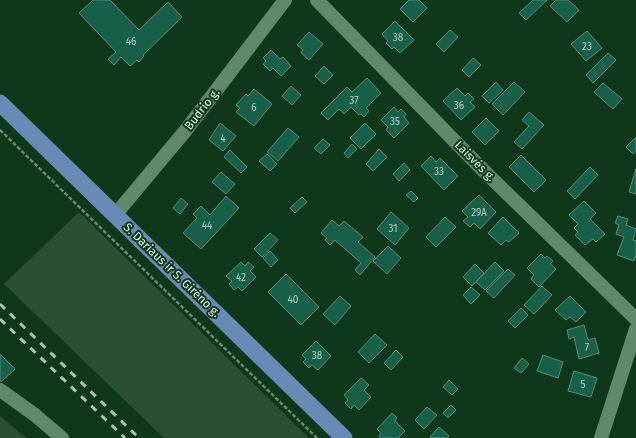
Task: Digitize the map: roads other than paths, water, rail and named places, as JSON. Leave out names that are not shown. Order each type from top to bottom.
[{"type":"main road","name":"S. Dariaus ir S. Girėno g.","points":[[0,103],[344,438]]},
{"type":"street","name":"Budrio g.","points":[[115,215],[186,130],[285,0]]},
{"type":"street","name":"Laisvės g.","points":[[317,0],[482,169],[636,319]]},
{"type":"street","points":[[601,438],[636,329]]},
{"type":"street","points":[[0,390],[35,415],[62,438]]},
{"type":"railway","points":[[0,304],[139,438]]},
{"type":"railway","points":[[0,319],[125,438]]}]
